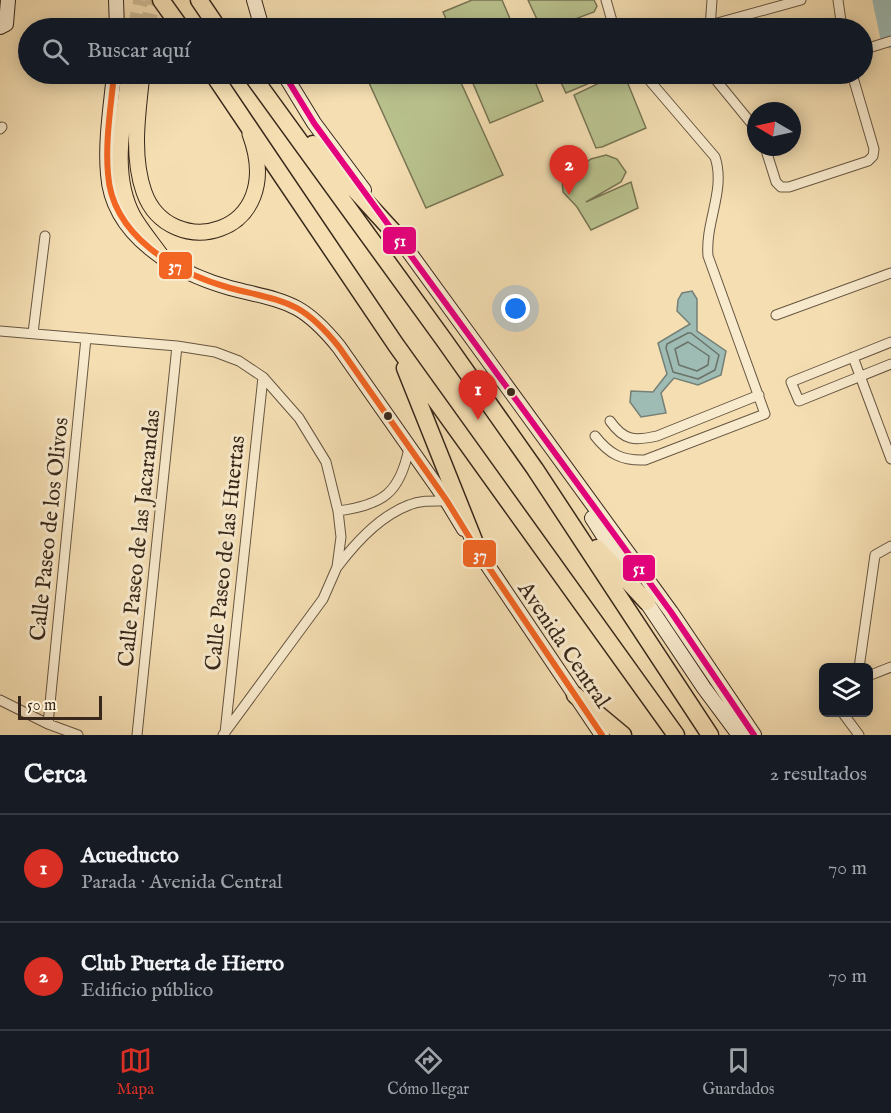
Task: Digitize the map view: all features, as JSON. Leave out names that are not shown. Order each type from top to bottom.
[{"type":"highway","points":[[161,0],[174,18]]},
{"type":"highway","points":[[199,0],[211,18]]},
{"type":"highway","points":[[220,84],[396,345],[676,735]]},
{"type":"highway","points":[[258,84],[535,469],[590,540],[646,602]]},
{"type":"highway","points":[[266,94],[399,238]]},
{"type":"highway","points":[[396,345],[478,553]]},
{"type":"highway","points":[[535,469],[710,735]]},
{"type":"highway","points":[[575,695],[623,735]]},
{"type":"main road","points":[[116,0],[117,18]]},
{"type":"main road","points":[[254,0],[259,18]]},
{"type":"main road","points":[[3,25],[5,6]]},
{"type":"main road","name":"Avenida Central","points":[[113,84],[108,176],[113,199],[131,230],[162,257],[183,271],[211,282],[293,304],[324,328],[447,501],[478,553],[602,735]]},
{"type":"main road","points":[[128,84],[120,162],[124,190],[133,217],[162,257]]},
{"type":"main road","points":[[141,84],[137,147],[140,178],[150,205],[160,217],[173,226],[201,231],[218,229],[232,224],[252,201],[257,188],[256,150],[242,115]]},
{"type":"main road","points":[[290,84],[314,123],[671,612],[754,735]]},
{"type":"main road","points":[[536,426],[560,469],[646,602],[739,735]]},
{"type":"street","points":[[606,0],[611,18]]},
{"type":"street","points":[[711,18],[712,0]]},
{"type":"street","points":[[738,18],[801,0]]},
{"type":"street","points":[[838,0],[842,18]]},
{"type":"street","points":[[595,436],[605,450],[618,457],[645,460],[765,414],[708,256],[706,239],[719,186],[719,169],[715,157],[653,84]]},
{"type":"street","points":[[719,84],[747,118]]},
{"type":"street","points":[[768,156],[776,182],[781,187],[789,187],[868,160],[873,156],[874,149],[855,84]]},
{"type":"street","points":[[33,333],[45,236]]},
{"type":"street","points":[[776,315],[891,273]]},
{"type":"street","points":[[0,331],[177,346],[223,355],[239,361],[263,377],[299,418],[326,462],[338,511],[341,537],[337,567]]},
{"type":"street","name":"Calle Paseo de los Olivos","points":[[48,724],[86,338]]},
{"type":"street","points":[[891,342],[791,382],[799,401],[891,364]]},
{"type":"street","name":"Calle Paseo de las Jacarandas","points":[[137,735],[177,346]]},
{"type":"street","points":[[853,357],[891,459]]},
{"type":"street","name":"Calle Paseo de las Huertas","points":[[224,734],[263,377]]},
{"type":"street","points":[[610,421],[618,432],[628,438],[642,440],[759,395]]},
{"type":"street","points":[[338,511],[362,507],[384,498],[396,488],[402,476],[408,448]]},
{"type":"street","points":[[384,498],[396,512]]},
{"type":"street","points":[[224,734],[323,599],[337,567],[360,537],[410,504],[447,501]]},
{"type":"street","points":[[341,537],[360,537]]},
{"type":"street","points":[[860,663],[875,555],[891,546]]},
{"type":"street","points":[[873,674],[891,668]]},
{"type":"street","points":[[0,700],[48,724],[78,735]]},
{"type":"street","points":[[846,717],[859,735]]},
{"type":"green space","points":[[472,0],[502,0],[510,18],[446,18],[443,12]]},
{"type":"green space","points":[[528,0],[594,0],[597,6],[594,12],[578,18],[536,18]]},
{"type":"green space","points":[[370,84],[462,84],[503,175],[426,208]]},
{"type":"green space","points":[[473,84],[536,84],[543,101],[490,123]]},
{"type":"green space","points":[[562,84],[587,84],[566,93]]},
{"type":"green space","points":[[597,84],[628,84],[646,128],[596,148],[574,95]]},
{"type":"green space","points":[[606,155],[617,159],[626,172],[621,182],[586,202],[631,182],[638,208],[591,230],[577,207],[563,192],[562,179],[591,159]]},
{"type":"water","points":[[692,291],[697,299],[697,331],[726,351],[721,375],[698,385],[674,378],[661,393],[666,413],[641,417],[630,402],[631,391],[653,392],[667,374],[658,343],[690,324],[677,311],[678,300],[682,293]]},
{"type":"waterway","points":[[883,0],[891,38]]},
{"type":"tunnel","points":[[137,18],[141,0]]},
{"type":"tunnel","points":[[149,18],[153,0]]},
{"type":"transit line","name":"37","points":[[113,84],[107,162],[112,196],[121,216],[150,249],[169,262],[209,281],[291,305],[314,320],[326,332],[339,347],[447,501],[479,553],[602,735]]},
{"type":"transit line","name":"51","points":[[290,84],[314,123],[671,612],[754,735]]},
{"type":"place","name":"Club Puerta de Hierro","points":[[569,195]]},
{"type":"place","name":"Acueducto","points":[[478,420]]}]
